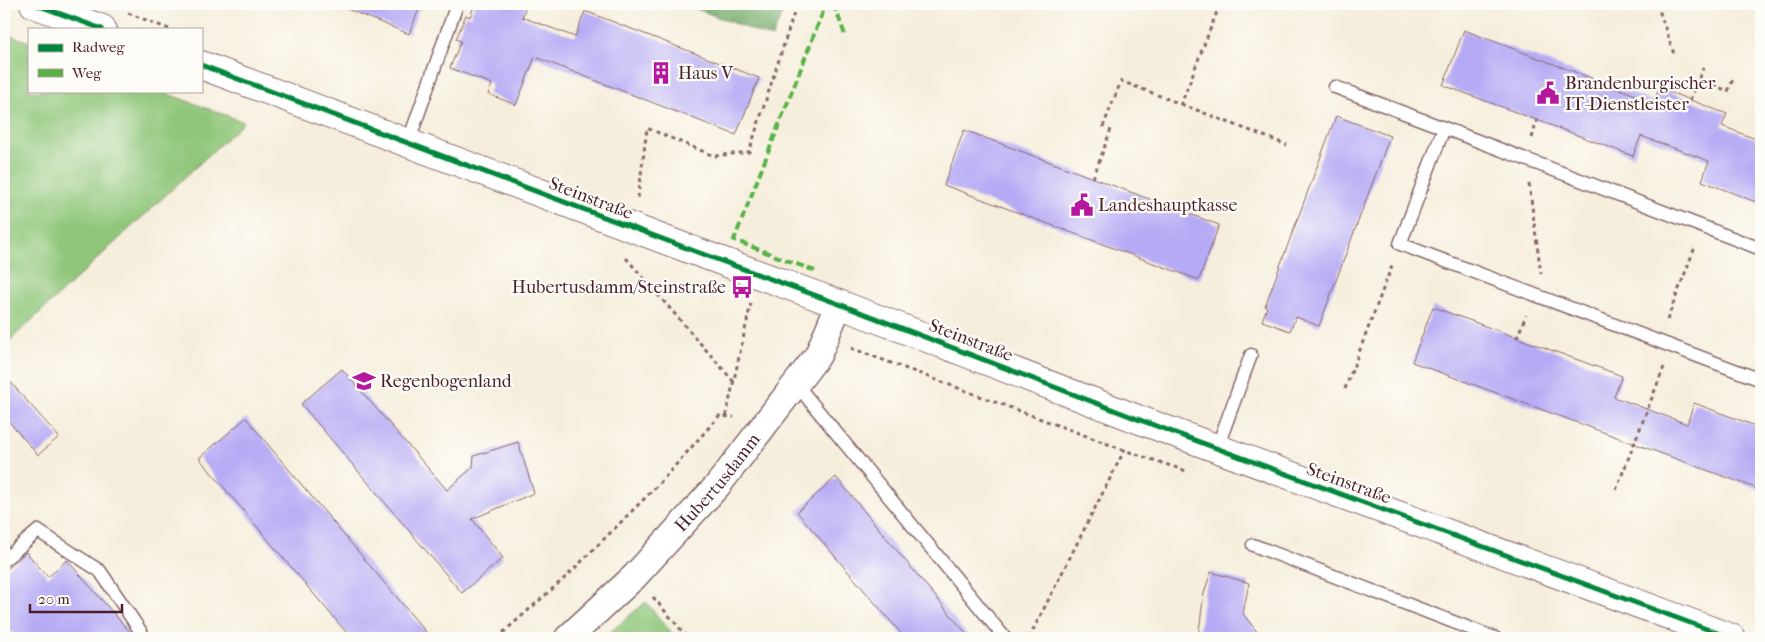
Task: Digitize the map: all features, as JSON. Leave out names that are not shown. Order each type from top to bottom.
[{"type":"street","points":[[34,4],[99,28]]},
{"type":"street","name":"Steinstraße","points":[[202,65],[839,304],[1140,420],[1731,638]]},
{"type":"street","name":"Hubertusdamm","points":[[568,638],[635,576],[718,485],[818,355],[839,304]]},
{"type":"lane","points":[[408,143],[457,4]]},
{"type":"lane","points":[[1335,87],[1761,249]]},
{"type":"lane","points":[[1444,128],[1400,244],[1761,380]]},
{"type":"lane","points":[[1217,448],[1252,355]]},
{"type":"lane","points":[[796,384],[1005,638]]},
{"type":"lane","points":[[4,560],[38,531],[100,571],[145,638]]},
{"type":"lane","points":[[1253,545],[1495,638]]},
{"type":"path","points":[[637,206],[647,128],[714,156],[749,152],[797,4]]},
{"type":"path","points":[[1181,104],[1220,4]]},
{"type":"path","points":[[1657,4],[1674,54]]},
{"type":"path","points":[[127,13],[166,28]]},
{"type":"path","points":[[1690,100],[1704,66]]},
{"type":"path","points":[[1698,79],[1728,91],[1734,77]]},
{"type":"path","points":[[1103,127],[1121,81],[1287,145]]},
{"type":"path","points":[[1517,338],[1541,275],[1526,159],[1537,120]]},
{"type":"path","points":[[1094,178],[1111,129]]},
{"type":"path","points":[[1344,389],[1400,244]]},
{"type":"path","points":[[625,256],[734,382]]},
{"type":"path","points":[[726,417],[753,295]]},
{"type":"path","points":[[848,347],[1190,473]]},
{"type":"path","points":[[497,638],[568,575],[657,486],[719,416],[740,418]]},
{"type":"path","points":[[1029,638],[1140,420]]},
{"type":"path","points":[[635,576],[688,638]]},
{"type":"green space","points":[[684,4],[786,4],[772,38]]},
{"type":"green space","points":[[4,33],[28,42],[28,92],[163,92],[244,122],[4,346]]},
{"type":"green space","points":[[646,602],[676,638],[603,638]]},
{"type":"building","points":[[337,4],[421,4],[409,34]]},
{"type":"building","name":"Haus V","points":[[475,4],[527,4],[522,17],[575,37],[585,11],[759,78],[736,135],[535,57],[516,105],[488,94],[492,84],[450,68],[461,41],[456,39],[466,15],[470,17]]},
{"type":"building","name":"Brandenburgischer IT-Dienstleister","points":[[1464,30],[1654,102],[1659,88],[1727,114],[1722,126],[1761,141],[1761,204],[1702,181],[1709,161],[1641,136],[1633,156],[1443,85]]},
{"type":"building","points":[[1336,116],[1390,136],[1319,326],[1296,317],[1290,331],[1262,321],[1267,307],[1265,306]]},
{"type":"building","name":"Landeshauptkasse","points":[[964,130],[1219,225],[1199,280],[944,185]]},
{"type":"building","points":[[1433,307],[1622,376],[1614,397],[1687,424],[1694,403],[1761,428],[1761,490],[1412,362]]},
{"type":"building","points":[[342,369],[447,490],[473,467],[474,456],[518,442],[534,493],[472,519],[503,558],[462,593],[301,404]]},
{"type":"building","points":[[4,375],[59,437],[38,455],[4,416]]},
{"type":"building","points":[[246,418],[431,638],[351,638],[199,458]]},
{"type":"building","points":[[836,477],[970,638],[905,638],[797,512]]},
{"type":"building","points":[[26,552],[48,577],[67,560],[135,638],[17,638],[4,624],[4,572]]},
{"type":"building","points":[[1211,572],[1249,583],[1243,614],[1262,638],[1198,638],[1204,593]]},
{"type":"marked path","points":[[815,271],[734,240],[826,4]]},
{"type":"marked path","points":[[834,4],[845,35]]},
{"type":"cycle path","points":[[34,4],[99,28]]},
{"type":"cycle path","points":[[202,65],[839,304],[1140,420],[1731,638]]},
{"type":"place","name":"Haus V","points":[[661,73]]},
{"type":"place","name":"Brandenburgischer IT-Dienstleister","points":[[1548,93]]},
{"type":"place","name":"Landeshauptkasse","points":[[1082,205]]},
{"type":"place","name":"Hubertusdamm/Steinstraße","points":[[742,287]]},
{"type":"place","name":"Regenbogenland","points":[[364,381]]}]
